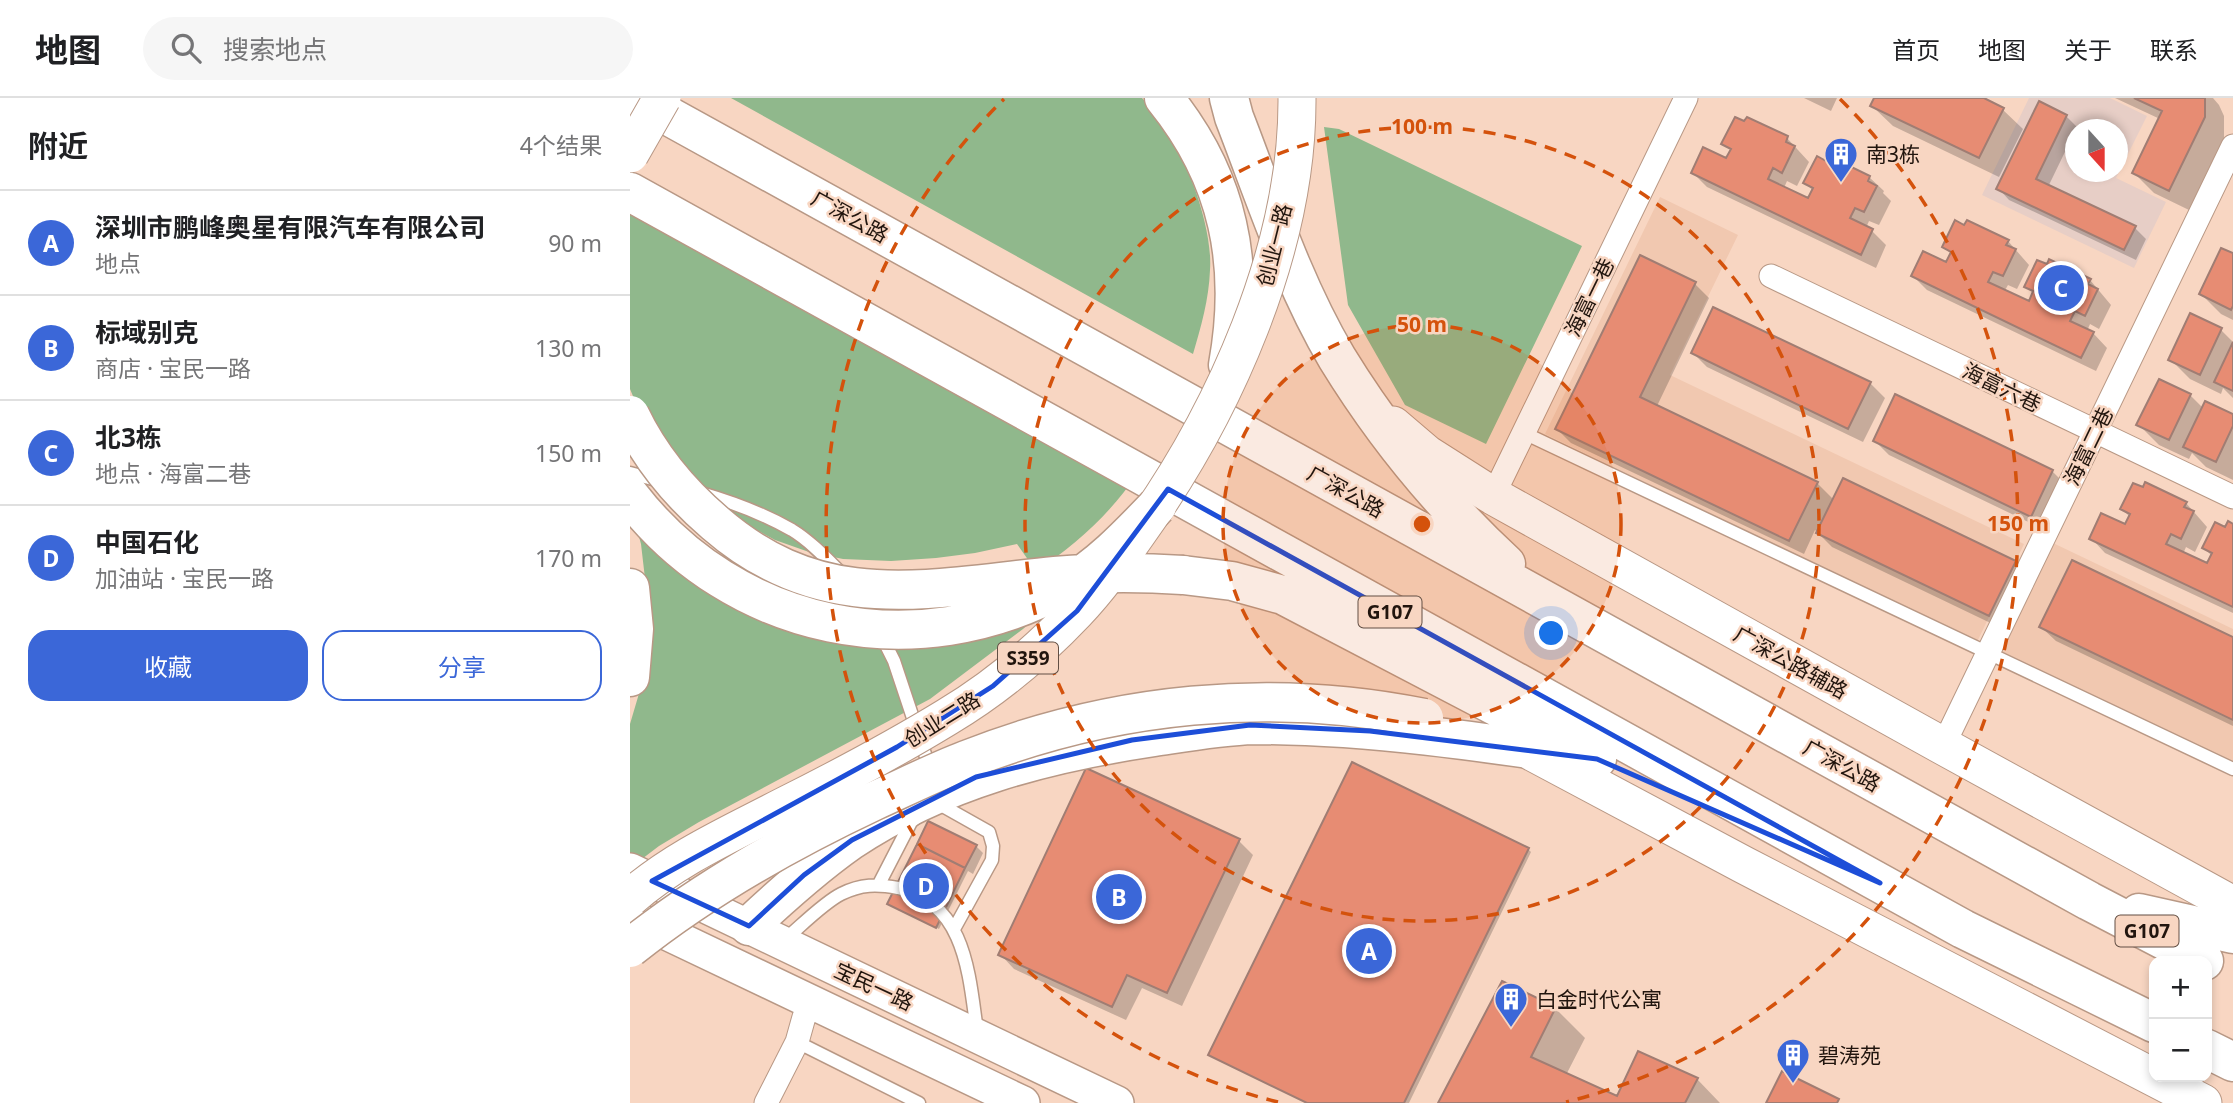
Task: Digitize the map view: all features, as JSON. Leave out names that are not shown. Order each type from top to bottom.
[{"type":"highway","name":"广深公路","points":[[636,98],[2089,901],[2194,956]]},
{"type":"highway","points":[[1164,98],[1203,155],[1218,191],[1229,229],[1236,267],[1236,306],[1225,385]]},
{"type":"highway","points":[[1228,104],[1316,318],[1363,398],[1452,510],[1492,551],[1552,605]]},
{"type":"highway","name":"G107","points":[[630,192],[1963,929],[2149,1021]]},
{"type":"highway","points":[[630,415],[654,457],[675,485],[716,525],[753,552],[784,568],[825,582],[870,590],[913,590],[1096,573],[1183,575],[1232,581],[1283,595],[1597,759],[1880,883]]},
{"type":"highway","points":[[630,496],[660,530],[695,560],[774,607],[832,625],[892,631],[953,627],[1012,611],[1066,585],[1115,550],[1157,506]]},
{"type":"highway","points":[[630,588],[634,628],[630,677]]},
{"type":"highway","points":[[630,920],[666,919],[778,849],[966,760],[1074,725],[1119,715],[1207,703],[1307,701],[1386,710],[1424,718],[1524,748]]},
{"type":"highway","points":[[765,934],[804,875],[852,840],[890,817],[940,799],[976,777],[1073,751],[1180,733],[1250,725],[1370,731],[1597,759]]},
{"type":"highway","points":[[2089,901],[2233,933]]},
{"type":"highway","name":"广深公路","points":[[2212,966],[2233,976]]},
{"type":"highway","points":[[2212,1052],[2233,1062]]},
{"type":"main road","points":[[630,154],[662,98]]},
{"type":"main road","name":"创业一路","points":[[1225,385],[1253,319],[1271,265],[1292,161],[1297,98]]},
{"type":"main road","name":"创业二路","points":[[630,920],[674,866],[897,747],[951,715],[993,686],[1039,648],[1077,611],[1113,568],[1157,506],[1195,447],[1225,385]]},
{"type":"main road","name":"广深公路辅路","points":[[1363,398],[1427,454],[1493,496],[2233,905]]},
{"type":"main road","points":[[1524,748],[2203,1103]]},
{"type":"main road","name":"宝民一路","points":[[630,870],[1117,1103]]},
{"type":"main road","name":"宝民一路","points":[[630,920],[816,1002],[1023,1103]]},
{"type":"street","name":"海富一巷","points":[[1493,496],[1686,98]]},
{"type":"street","name":"海富二巷","points":[[1943,746],[2233,146]]},
{"type":"street","name":"海富六巷","points":[[1771,276],[2233,497]]},
{"type":"street","points":[[766,1103],[797,1042],[804,1017],[816,1002]]},
{"type":"lane","points":[[1524,433],[2233,769]]},
{"type":"lane","points":[[630,473],[730,501],[793,530],[824,555],[858,596]]},
{"type":"lane","points":[[870,614],[894,662],[940,799],[989,832],[993,846],[992,860],[954,929]]},
{"type":"lane","points":[[879,884],[911,822],[940,799]]},
{"type":"lane","points":[[765,934],[861,886],[879,884],[905,890],[938,907],[954,929],[968,965],[978,1035]]},
{"type":"lane","points":[[797,1042],[919,1103]]},
{"type":"highlighted area","points":[[1168,489],[1880,883],[1597,759],[1370,731],[1250,725],[1132,740],[976,777],[852,840],[804,875],[749,926],[652,881],[897,747],[993,686],[1077,611]]},
{"type":"shaded area","points":[[2029,98],[2110,98],[2147,116],[2128,154],[2128,119],[2065,119],[2065,182],[2124,182],[2166,202],[2134,268],[1982,195]]},
{"type":"shaded area","points":[[1660,197],[1738,235],[1670,375],[2024,544],[1977,642],[1545,434]]},
{"type":"shaded area","points":[[2053,543],[2233,629],[2233,764],[2000,653]]},
{"type":"green space","points":[[731,98],[1142,98],[1163,123],[1181,155],[1197,194],[1207,234],[1210,253],[1208,292],[1193,354]]},
{"type":"green space","points":[[1324,127],[1339,129],[1582,246],[1486,444],[1405,405],[1348,305]]},
{"type":"green space","points":[[630,206],[1137,474],[1091,528],[1036,571],[1017,544],[975,553],[891,561],[843,559],[809,552],[775,540],[738,520],[650,437],[630,389]]},
{"type":"green space","points":[[631,507],[773,618],[1055,600],[1023,629],[930,699],[699,822],[659,846],[630,868],[630,724],[643,680],[649,613],[641,544]]},
{"type":"building","points":[[1874,98],[1984,98],[2004,108],[1979,158],[1870,106]]},
{"type":"building","points":[[2134,98],[2205,98],[2205,117],[2169,191],[2132,173],[2162,111]]},
{"type":"building","points":[[2039,101],[2067,115],[2036,179],[2136,226],[2124,250],[1996,189]]},
{"type":"building","name":"南3栋","points":[[1735,117],[1744,121],[1747,117],[1788,136],[1786,142],[1795,146],[1782,173],[1773,168],[1768,179],[1808,198],[1813,188],[1803,183],[1817,156],[1826,161],[1829,156],[1870,176],[1868,181],[1877,186],[1864,212],[1855,208],[1850,218],[1873,229],[1861,255],[1691,173],[1703,147],[1726,158],[1731,149],[1721,144]]},
{"type":"building","points":[[1955,220],[1964,225],[1967,220],[2009,240],[2006,245],[2016,249],[2003,276],[1993,272],[1988,282],[2029,301],[2033,291],[2024,287],[2037,260],[2047,264],[2049,259],[2091,279],[2088,284],[2098,289],[2085,316],[2075,311],[2070,321],[2094,332],[2081,358],[1911,276],[1923,251],[1946,262],[1951,252],[1942,247]]},
{"type":"building","points":[[2221,248],[2233,253],[2231,310],[2199,294]]},
{"type":"building","points":[[1640,255],[1696,282],[1640,397],[1818,482],[1789,541],[1555,429]]},
{"type":"building","points":[[1713,307],[1871,382],[1848,429],[1691,353]]},
{"type":"building","points":[[2190,313],[2222,328],[2200,375],[2168,360]]},
{"type":"building","points":[[2233,342],[2233,391],[2214,382]]},
{"type":"building","points":[[2159,379],[2191,394],[2169,440],[2136,425]]},
{"type":"building","points":[[1895,394],[2053,470],[2031,517],[1873,441]]},
{"type":"building","points":[[2205,401],[2233,414],[2233,426],[2216,462],[2183,447]]},
{"type":"building","points":[[1843,478],[2016,561],[1989,616],[1816,533]]},
{"type":"building","points":[[2145,482],[2187,502],[2184,507],[2194,511],[2181,539],[2171,534],[2166,544],[2207,563],[2212,553],[2202,548],[2215,522],[2225,527],[2228,521],[2233,524],[2233,607],[2089,539],[2101,513],[2125,524],[2130,514],[2120,509],[2133,483],[2143,487]]},
{"type":"building","points":[[2072,560],[2233,637],[2233,720],[2039,627]]},
{"type":"building","points":[[1352,762],[1529,848],[1404,1103],[1307,1103],[1208,1055]]},
{"type":"building","points":[[1086,768],[1240,839],[1167,993],[1127,975],[1112,1007],[998,955]]},
{"type":"building","points":[[928,821],[977,845],[965,868],[917,844]]},
{"type":"building","points":[[917,844],[965,868],[936,928],[887,904]]},
{"type":"building","name":"白金时代公寓","points":[[1502,981],[1556,1007],[1531,1057],[1617,1096],[1638,1051],[1698,1078],[1685,1103],[1438,1103]]},
{"type":"building","name":"碧涛苑","points":[[1782,1071],[1839,1099],[1837,1103],[1766,1103]]},
{"type":"place","name":"南3栋","points":[[1841,184]]},
{"type":"place","name":"北3栋","points":[[2061,288]]},
{"type":"place","name":"中国石化","points":[[926,886]]},
{"type":"place","name":"标域别克","points":[[1119,897]]},
{"type":"place","name":"深圳市鹏峰奥星有限汽车有限公司","points":[[1369,951]]},
{"type":"place","name":"白金时代公寓","points":[[1511,1029]]},
{"type":"place","name":"碧涛苑","points":[[1793,1085]]}]
